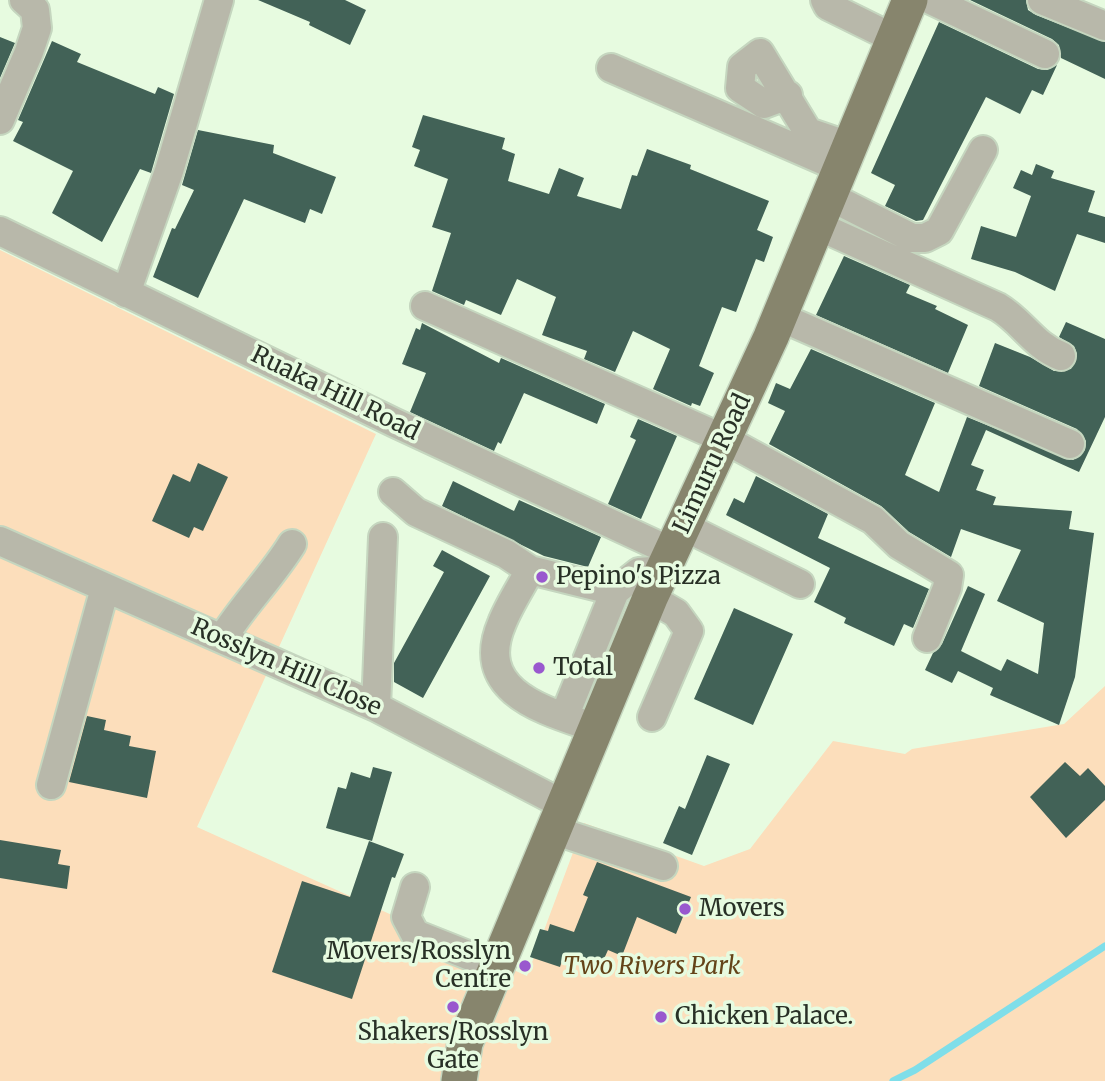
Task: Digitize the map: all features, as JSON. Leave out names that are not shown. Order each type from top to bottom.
[{"type":"main road","name":"Limuru Road","points":[[458,1072],[498,967],[561,819],[580,722],[668,562],[780,317],[910,0]]},
{"type":"street","points":[[0,120],[37,27],[35,10],[24,0]]},
{"type":"street","points":[[126,293],[169,171],[219,0]]},
{"type":"street","points":[[825,0],[828,6],[856,9],[895,38]]},
{"type":"street","points":[[931,0],[1045,54]]},
{"type":"street","points":[[1042,0],[1105,26]]},
{"type":"street","points":[[611,68],[834,184],[912,238],[925,238],[939,231],[983,150]]},
{"type":"street","points":[[788,95],[834,184],[1012,316],[1046,351],[1060,356]]},
{"type":"street","name":"Ruaka Hill Road","points":[[0,231],[668,562]]},
{"type":"street","points":[[425,306],[724,439],[873,520],[899,545],[949,575],[927,638]]},
{"type":"street","points":[[780,317],[1070,444]]},
{"type":"street","points":[[393,492],[416,512],[506,554],[530,570],[615,591]]},
{"type":"street","points":[[376,707],[383,537]]},
{"type":"street","name":"Rosslyn Hill Close","points":[[0,541],[376,707],[561,819],[663,866]]},
{"type":"street","points":[[222,639],[240,611],[272,576],[292,544]]},
{"type":"street","points":[[652,716],[689,631],[676,612],[668,562]]},
{"type":"street","points":[[530,570],[500,625],[496,649],[498,671],[508,687],[521,699],[580,722],[615,591],[639,572],[668,562],[800,583]]},
{"type":"street","points":[[51,785],[105,588]]},
{"type":"street","points":[[415,887],[406,917],[415,934],[498,967]]},
{"type":"green space","name":"Two Rivers Park","points":[[0,250],[376,434],[197,827],[527,976],[584,823],[704,866],[750,849],[833,741],[905,754],[912,749],[1064,724],[1105,686],[1105,1081],[0,1081]]},
{"type":"building","points":[[258,0],[345,0],[366,10],[350,45],[309,25],[310,22]]},
{"type":"building","points":[[970,0],[1026,0],[1028,10],[1036,15],[1105,42],[1105,79],[1061,58],[1059,45],[1052,39]]},
{"type":"building","points":[[939,22],[1038,69],[1047,70],[1057,65],[1043,95],[1032,90],[1020,114],[986,97],[923,220],[916,221],[885,206],[895,185],[871,173]]},
{"type":"building","points":[[0,37],[15,43],[0,78]]},
{"type":"building","points":[[52,41],[81,54],[77,62],[155,94],[158,87],[174,94],[151,173],[140,169],[102,242],[52,213],[73,171],[13,141],[23,122],[18,120]]},
{"type":"building","points":[[423,115],[505,138],[502,149],[515,154],[508,181],[549,194],[559,168],[584,178],[577,196],[621,209],[632,175],[637,176],[647,149],[691,165],[690,169],[769,201],[757,230],[773,237],[764,262],[756,259],[736,312],[722,307],[699,366],[714,373],[700,406],[692,403],[691,406],[653,389],[670,349],[633,331],[615,372],[584,359],[587,351],[542,335],[556,297],[517,279],[501,315],[466,300],[464,305],[432,291],[451,233],[432,227],[448,179],[414,166],[420,150],[412,147]]},
{"type":"building","points":[[198,130],[274,145],[273,153],[336,177],[322,214],[310,209],[305,223],[244,199],[198,298],[153,277],[172,228],[175,229],[194,190],[182,185]]},
{"type":"building","points":[[1036,164],[1054,171],[1051,178],[1095,191],[1088,212],[1105,217],[1105,243],[1077,234],[1055,291],[1015,272],[971,259],[981,226],[1016,237],[1031,196],[1013,188],[1021,170],[1032,175]]},
{"type":"building","points":[[844,256],[910,285],[906,293],[937,306],[935,309],[968,325],[948,373],[816,315]]},
{"type":"building","points":[[1066,322],[1105,339],[1105,417],[1079,472],[986,430],[971,465],[984,470],[976,490],[996,497],[993,505],[1072,511],[1069,529],[1094,533],[1075,677],[1059,725],[990,695],[993,688],[958,671],[952,683],[925,670],[933,653],[942,644],[968,586],[985,594],[961,651],[1001,671],[1007,659],[1038,674],[1044,623],[997,601],[1021,550],[961,529],[951,557],[909,532],[881,506],[769,444],[785,411],[768,403],[776,383],[790,389],[811,349],[935,403],[905,475],[939,492],[967,417],[1073,460],[1085,450],[1086,441],[1077,429],[979,386],[995,343],[1030,357],[1054,371],[1071,369],[1077,354],[1074,346],[1059,337]]},
{"type":"building","points":[[422,323],[499,363],[501,358],[605,404],[597,424],[524,393],[501,444],[498,442],[494,451],[410,412],[426,373],[402,364],[416,328],[420,330]]},
{"type":"building","points":[[638,419],[677,436],[641,519],[608,504],[636,440],[630,437]]},
{"type":"building","points":[[198,463],[228,477],[203,531],[194,527],[189,538],[152,521],[173,474],[190,482]]},
{"type":"building","points":[[756,476],[828,514],[818,538],[929,589],[913,628],[904,624],[894,646],[844,623],[846,618],[814,602],[830,568],[726,515],[734,498],[744,503]]},
{"type":"building","points":[[453,481],[514,511],[519,500],[601,537],[588,567],[544,556],[442,506]]},
{"type":"building","points":[[442,550],[490,576],[423,698],[394,682],[394,663],[444,572],[433,566]]},
{"type":"building","points":[[734,608],[793,634],[753,725],[694,699]]},
{"type":"building","points":[[87,716],[106,720],[104,730],[131,736],[129,746],[156,751],[147,798],[69,782]]},
{"type":"building","points":[[707,755],[730,764],[692,855],[663,843],[679,806],[685,809]]},
{"type":"building","points":[[1065,762],[1080,776],[1088,768],[1105,786],[1105,800],[1066,838],[1030,797]]},
{"type":"building","points":[[373,767],[392,772],[372,841],[326,828],[338,787],[346,789],[351,772],[370,778]]},
{"type":"building","points":[[0,840],[61,850],[58,864],[70,866],[67,889],[0,878]]},
{"type":"building","points":[[369,841],[404,854],[395,878],[392,877],[352,999],[272,972],[302,881],[350,897]]},
{"type":"building","points":[[597,862],[691,897],[676,934],[637,917],[622,956],[608,950],[599,970],[564,955],[560,967],[530,957],[540,929],[548,931],[550,924],[574,932],[588,897],[583,895]]},
{"type":"waterway","points":[[893,1081],[915,1070],[1105,946]]},
{"type":"place","name":"Pepino's Pizza","points":[[542,577]]},
{"type":"place","name":"Total","points":[[539,668]]},
{"type":"place","name":"Movers","points":[[685,909]]},
{"type":"place","name":"Movers/Rosslyn Centre","points":[[525,966]]},
{"type":"place","name":"Shakers/Rosslyn Gate","points":[[453,1007]]},
{"type":"place","name":"Chicken Palace.","points":[[661,1017]]}]
